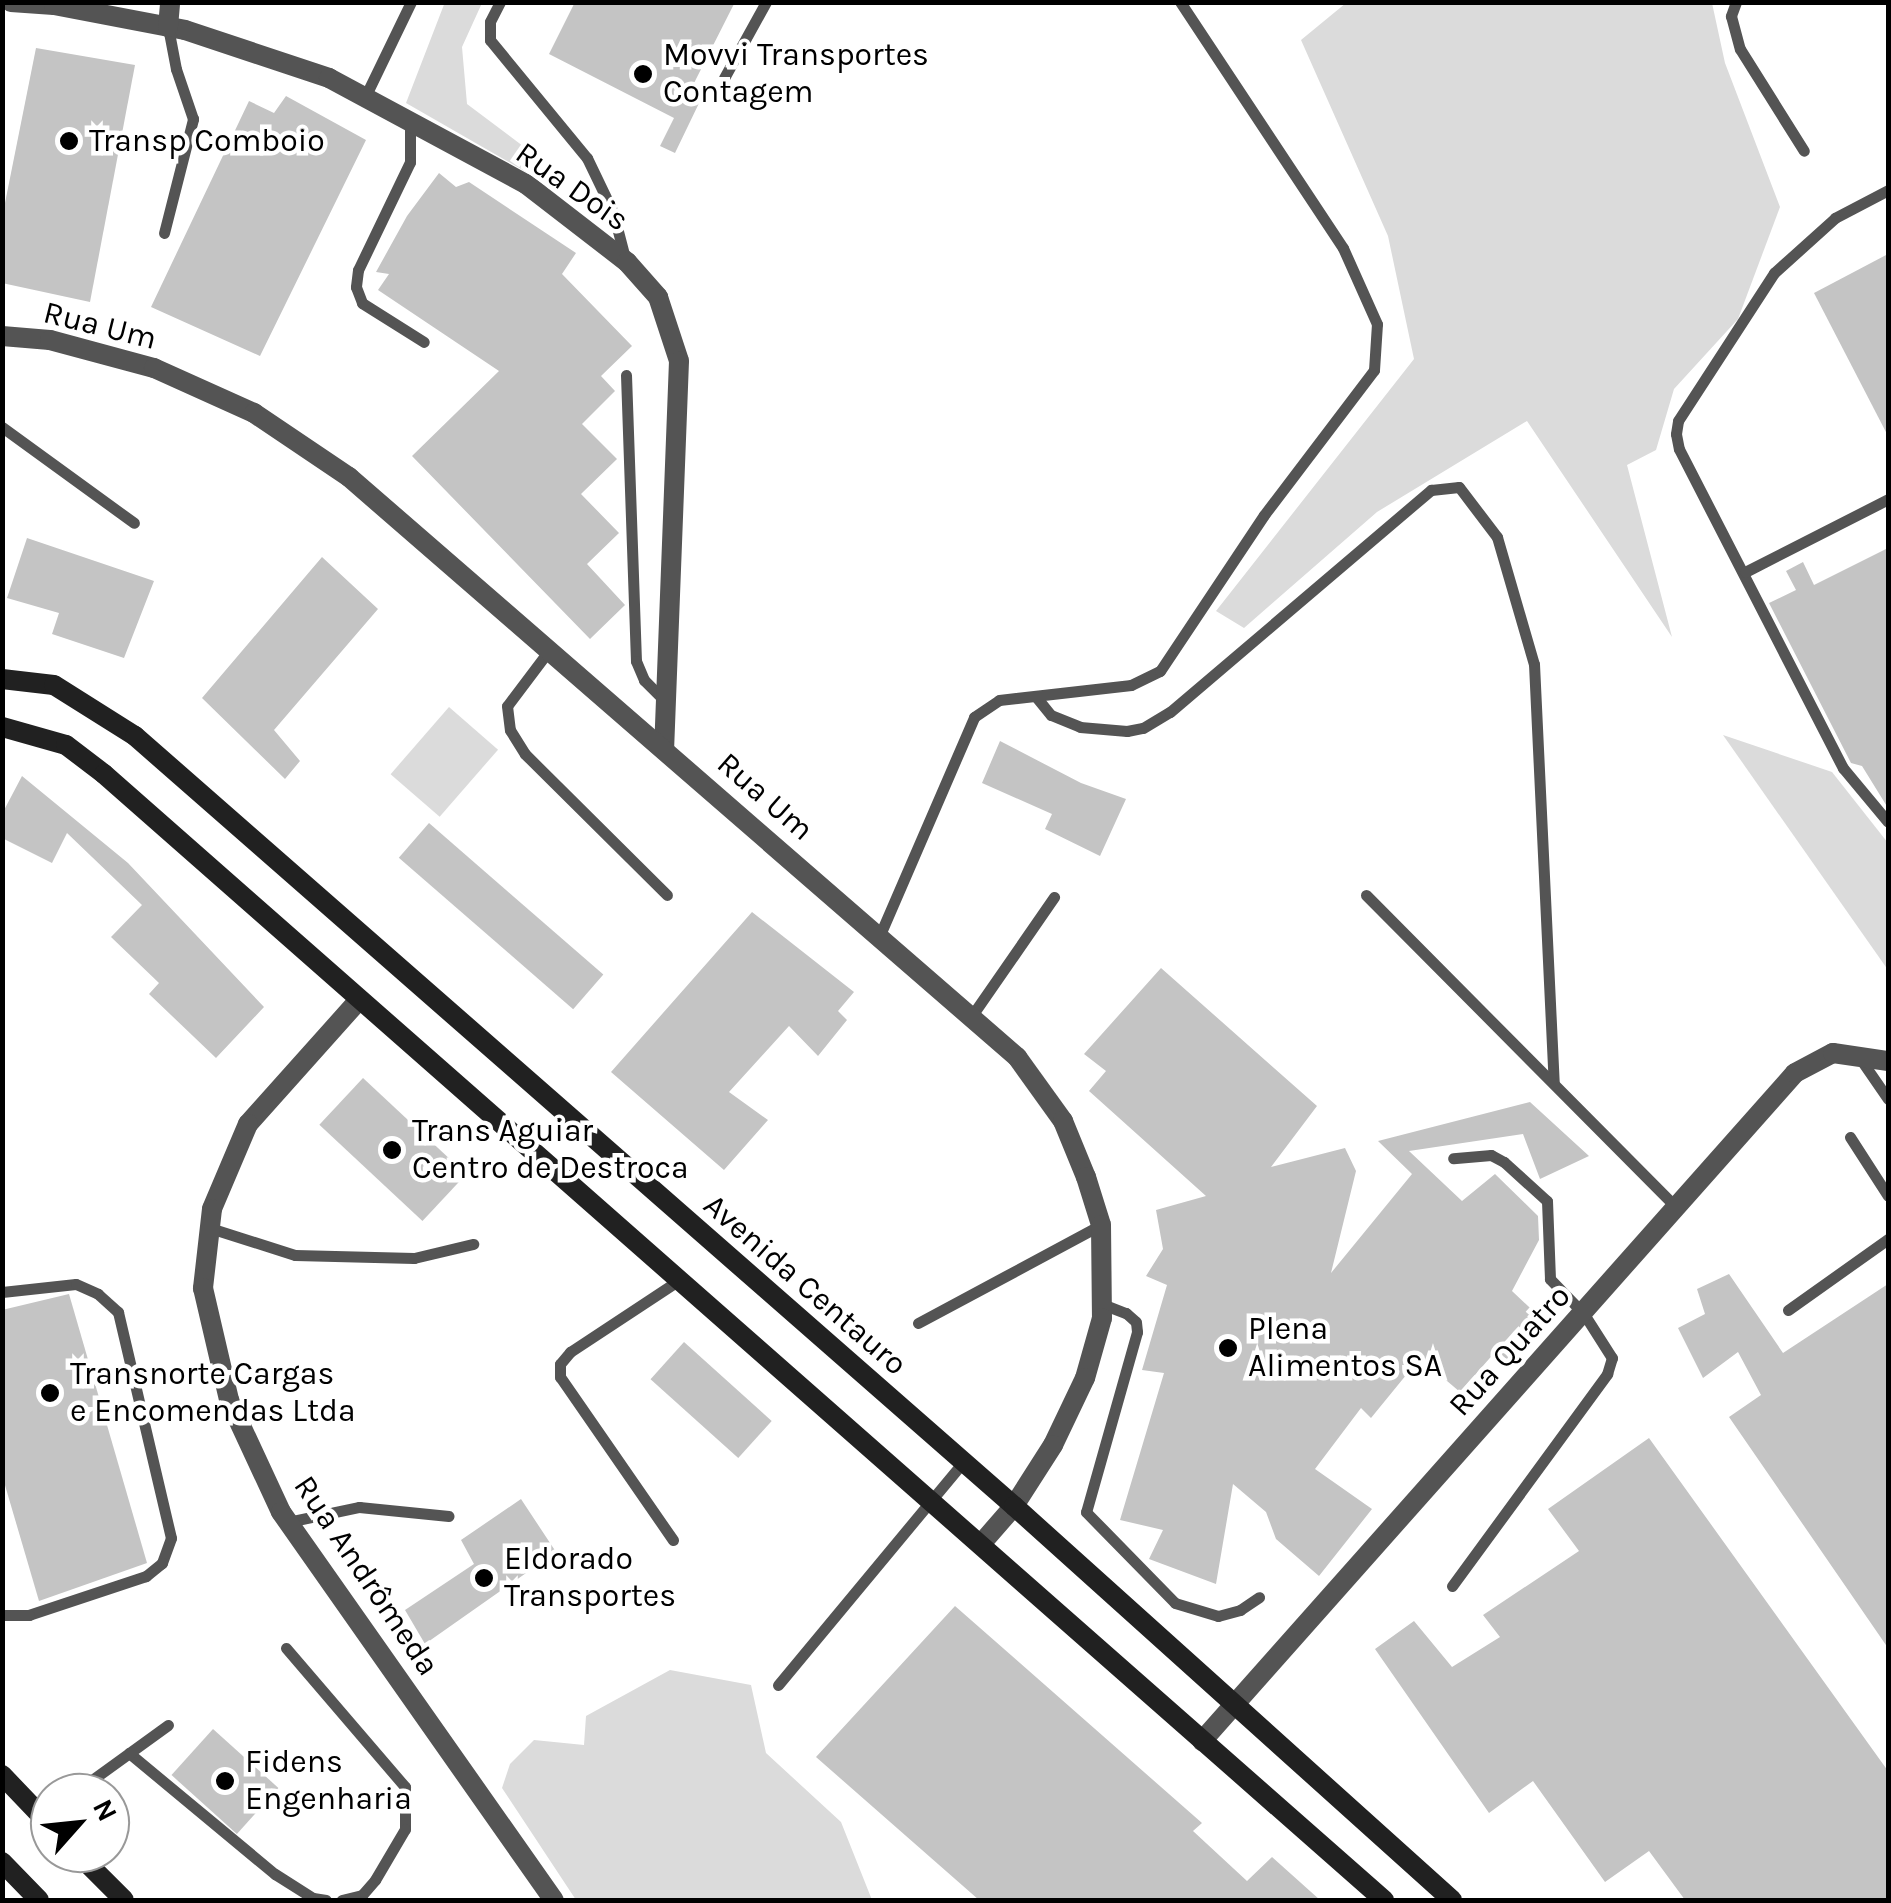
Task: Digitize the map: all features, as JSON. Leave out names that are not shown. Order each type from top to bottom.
[{"type":"street","name":"Rua Dois","points":[[11,2],[54,5],[168,26],[329,78],[526,184],[626,262],[658,297],[679,361],[664,749]]},
{"type":"street","points":[[168,26],[170,2]]},
{"type":"street","name":"Rua Um","points":[[2,336],[50,340],[154,368],[254,413],[349,478],[1017,1057],[1063,1122],[1101,1225],[1102,1318],[1084,1378],[1053,1445],[1014,1506],[981,1544]]},
{"type":"street","name":"Avenida Centauro","points":[[2,679],[54,686],[92,705],[135,736],[1014,1506],[1452,1900]]},
{"type":"street","points":[[2,728],[66,746],[104,774],[1384,1900]]},
{"type":"street","name":"Rua Andrômeda","points":[[358,1001],[248,1124],[212,1209],[203,1288],[230,1400],[288,1522],[554,1900]]},
{"type":"street","name":"Rua Quatro","points":[[1202,1742],[1794,1073],[1833,1053],[1888,1061]]},
{"type":"street","points":[[2,1775],[30,1802]]},
{"type":"street","points":[[2,1862],[39,1900]]},
{"type":"street","points":[[97,1873],[124,1900]]},
{"type":"lane","points":[[364,97],[411,2]]},
{"type":"lane","points":[[500,2],[490,22],[490,40],[587,158],[613,212],[626,262]]},
{"type":"lane","points":[[724,78],[766,2]]},
{"type":"lane","points":[[879,936],[974,717],[999,700],[1131,685],[1160,671],[1264,515],[1374,370],[1379,350],[1377,324],[1343,248],[1180,2]]},
{"type":"lane","points":[[1736,2],[1731,16],[1740,49],[1804,151]]},
{"type":"lane","points":[[164,233],[193,120],[176,70],[168,26]]},
{"type":"lane","points":[[410,122],[410,162],[358,270],[356,287],[362,303],[424,342]]},
{"type":"lane","points":[[1888,190],[1834,218],[1774,273],[1678,421],[1678,449],[1843,768],[1888,822]]},
{"type":"lane","points":[[626,375],[636,661],[644,680],[666,702]]},
{"type":"lane","points":[[2,427],[134,523]]},
{"type":"lane","points":[[1037,698],[1051,715],[1080,726],[1128,732],[1143,728],[1170,712],[1431,490],[1458,487],[1498,537],[1534,664],[1554,1084]]},
{"type":"lane","points":[[1744,572],[1888,499]]},
{"type":"lane","points":[[550,649],[507,706],[510,730],[525,754],[667,895]]},
{"type":"lane","points":[[1366,894],[1677,1208]]},
{"type":"lane","points":[[971,1018],[1054,897]]},
{"type":"lane","points":[[1859,1057],[1888,1099]]},
{"type":"lane","points":[[1850,1137],[1888,1196]]},
{"type":"lane","points":[[1452,1586],[1607,1374],[1612,1358],[1584,1314],[1550,1279],[1546,1201],[1504,1162],[1490,1155],[1454,1158]]},
{"type":"lane","points":[[918,1323],[1101,1225]]},
{"type":"lane","points":[[210,1228],[294,1255],[414,1258],[473,1244]]},
{"type":"lane","points":[[1788,1310],[1888,1240]]},
{"type":"lane","points":[[673,1540],[560,1377],[560,1364],[570,1352],[679,1280]]},
{"type":"lane","points":[[2,1292],[76,1284],[98,1294],[118,1312],[171,1538],[162,1562],[146,1576],[28,1616],[2,1615]]},
{"type":"lane","points":[[1102,1304],[1126,1313],[1136,1322],[1137,1332],[1086,1512],[1175,1602],[1218,1616],[1240,1610],[1258,1597]]},
{"type":"lane","points":[[778,1685],[962,1463]]},
{"type":"lane","points":[[288,1522],[359,1507],[449,1516]]},
{"type":"lane","points":[[286,1648],[405,1787],[405,1829],[376,1880],[362,1895],[342,1900]]},
{"type":"lane","points":[[102,1773],[168,1725]]},
{"type":"lane","points":[[129,1753],[275,1874],[313,1898],[326,1900]]},
{"type":"shaded area","points":[[445,2],[482,3],[462,47],[467,104],[560,174],[535,177],[406,103]]},
{"type":"shaded area","points":[[1346,3],[1712,3],[1725,63],[1780,207],[1738,319],[1674,389],[1656,450],[1627,465],[1672,637],[1527,421],[1377,512],[1244,628],[1216,611],[1414,359],[1388,236],[1301,40]]},
{"type":"shaded area","points":[[449,707],[498,750],[440,817],[391,774]]},
{"type":"shaded area","points":[[1723,735],[1832,772],[1888,843],[1888,970]]},
{"type":"shaded area","points":[[670,1670],[751,1685],[766,1753],[841,1822],[872,1900],[576,1900],[502,1788],[510,1764],[534,1740],[584,1745],[586,1716]]},
{"type":"building","name":"Movvi Transportes Contagem","points":[[575,2],[735,2],[689,93],[701,99],[675,153],[660,146],[674,118],[549,54]]},
{"type":"building","name":"Transp Comboio","points":[[36,48],[135,65],[90,302],[2,283],[2,218]]},
{"type":"building","points":[[286,96],[366,140],[260,356],[151,307],[249,101],[274,113]]},
{"type":"building","points":[[439,173],[456,187],[469,182],[576,253],[562,274],[632,346],[601,376],[615,391],[582,424],[617,459],[581,494],[619,533],[587,564],[625,605],[590,639],[412,456],[499,371],[378,290],[389,274],[376,272],[407,216]]},
{"type":"building","points":[[1888,254],[1888,436],[1814,293]]},
{"type":"building","points":[[27,538],[154,581],[124,658],[52,634],[59,613],[7,598]]},
{"type":"building","points":[[1888,548],[1888,808],[1862,766],[1851,763],[1769,603],[1796,590],[1786,571],[1803,562],[1814,585]]},
{"type":"building","points":[[322,557],[378,609],[274,730],[300,761],[285,779],[202,698]]},
{"type":"building","points":[[1000,741],[1081,783],[1126,799],[1100,856],[1045,829],[1052,814],[982,783]]},
{"type":"building","points":[[22,776],[128,863],[264,1007],[216,1058],[149,994],[159,983],[111,937],[142,905],[67,833],[52,863],[2,838],[2,814]]},
{"type":"building","points":[[429,823],[603,975],[573,1009],[399,858]]},
{"type":"building","points":[[752,912],[854,992],[838,1011],[847,1020],[818,1056],[789,1026],[729,1092],[768,1120],[724,1170],[611,1072]]},
{"type":"building","points":[[1161,968],[1317,1106],[1271,1167],[1345,1148],[1356,1171],[1331,1273],[1412,1174],[1378,1141],[1530,1102],[1589,1156],[1540,1179],[1523,1134],[1409,1151],[1462,1201],[1495,1174],[1538,1216],[1539,1240],[1512,1291],[1544,1321],[1509,1361],[1496,1351],[1460,1392],[1420,1358],[1371,1418],[1361,1408],[1315,1469],[1372,1509],[1319,1576],[1276,1539],[1266,1512],[1233,1484],[1216,1584],[1149,1559],[1163,1530],[1120,1520],[1164,1373],[1142,1370],[1167,1285],[1146,1276],[1163,1249],[1156,1210],[1206,1196],[1089,1091],[1106,1071],[1084,1054]]},
{"type":"building","name":"Trans Aguiar Centro de Destroca","points":[[363,1078],[466,1174],[422,1221],[319,1125]]},
{"type":"building","points":[[1729,1274],[1783,1353],[1888,1284],[1888,1648],[1729,1417],[1761,1395],[1738,1352],[1703,1378],[1678,1328],[1705,1314],[1697,1289]]},
{"type":"building","name":"Transnorte Cargas e Encomendas Ltda","points":[[69,1294],[147,1563],[39,1601],[2,1475],[2,1310]]},
{"type":"building","points":[[684,1342],[772,1421],[738,1458],[651,1379]]},
{"type":"building","points":[[1649,1438],[1888,1771],[1888,1900],[1685,1900],[1649,1851],[1605,1882],[1533,1781],[1489,1813],[1375,1649],[1414,1621],[1452,1667],[1500,1637],[1483,1615],[1579,1551],[1548,1509]]},
{"type":"building","name":"Eldorado Transportes","points":[[521,1499],[556,1552],[425,1644],[405,1610],[474,1564],[461,1540]]},
{"type":"building","points":[[955,1606],[1202,1823],[1193,1831],[1247,1881],[1272,1857],[1320,1900],[979,1900],[816,1757]]},
{"type":"building","name":"Fidens Engenharia","points":[[213,1729],[278,1788],[237,1834],[172,1775]]},
{"type":"place","name":"Movvi Transportes Contagem","points":[[643,74]]},
{"type":"place","name":"Transp Comboio","points":[[69,141]]},
{"type":"place","name":"Trans Aguiar Centro de Destroca","points":[[392,1150]]},
{"type":"place","name":"Plena Alimentos SA","points":[[1228,1348]]},
{"type":"place","name":"Transnorte Cargas e Encomendas Ltda","points":[[50,1393]]},
{"type":"place","name":"Eldorado Transportes","points":[[484,1578]]},
{"type":"place","name":"Fidens Engenharia","points":[[225,1781]]}]
